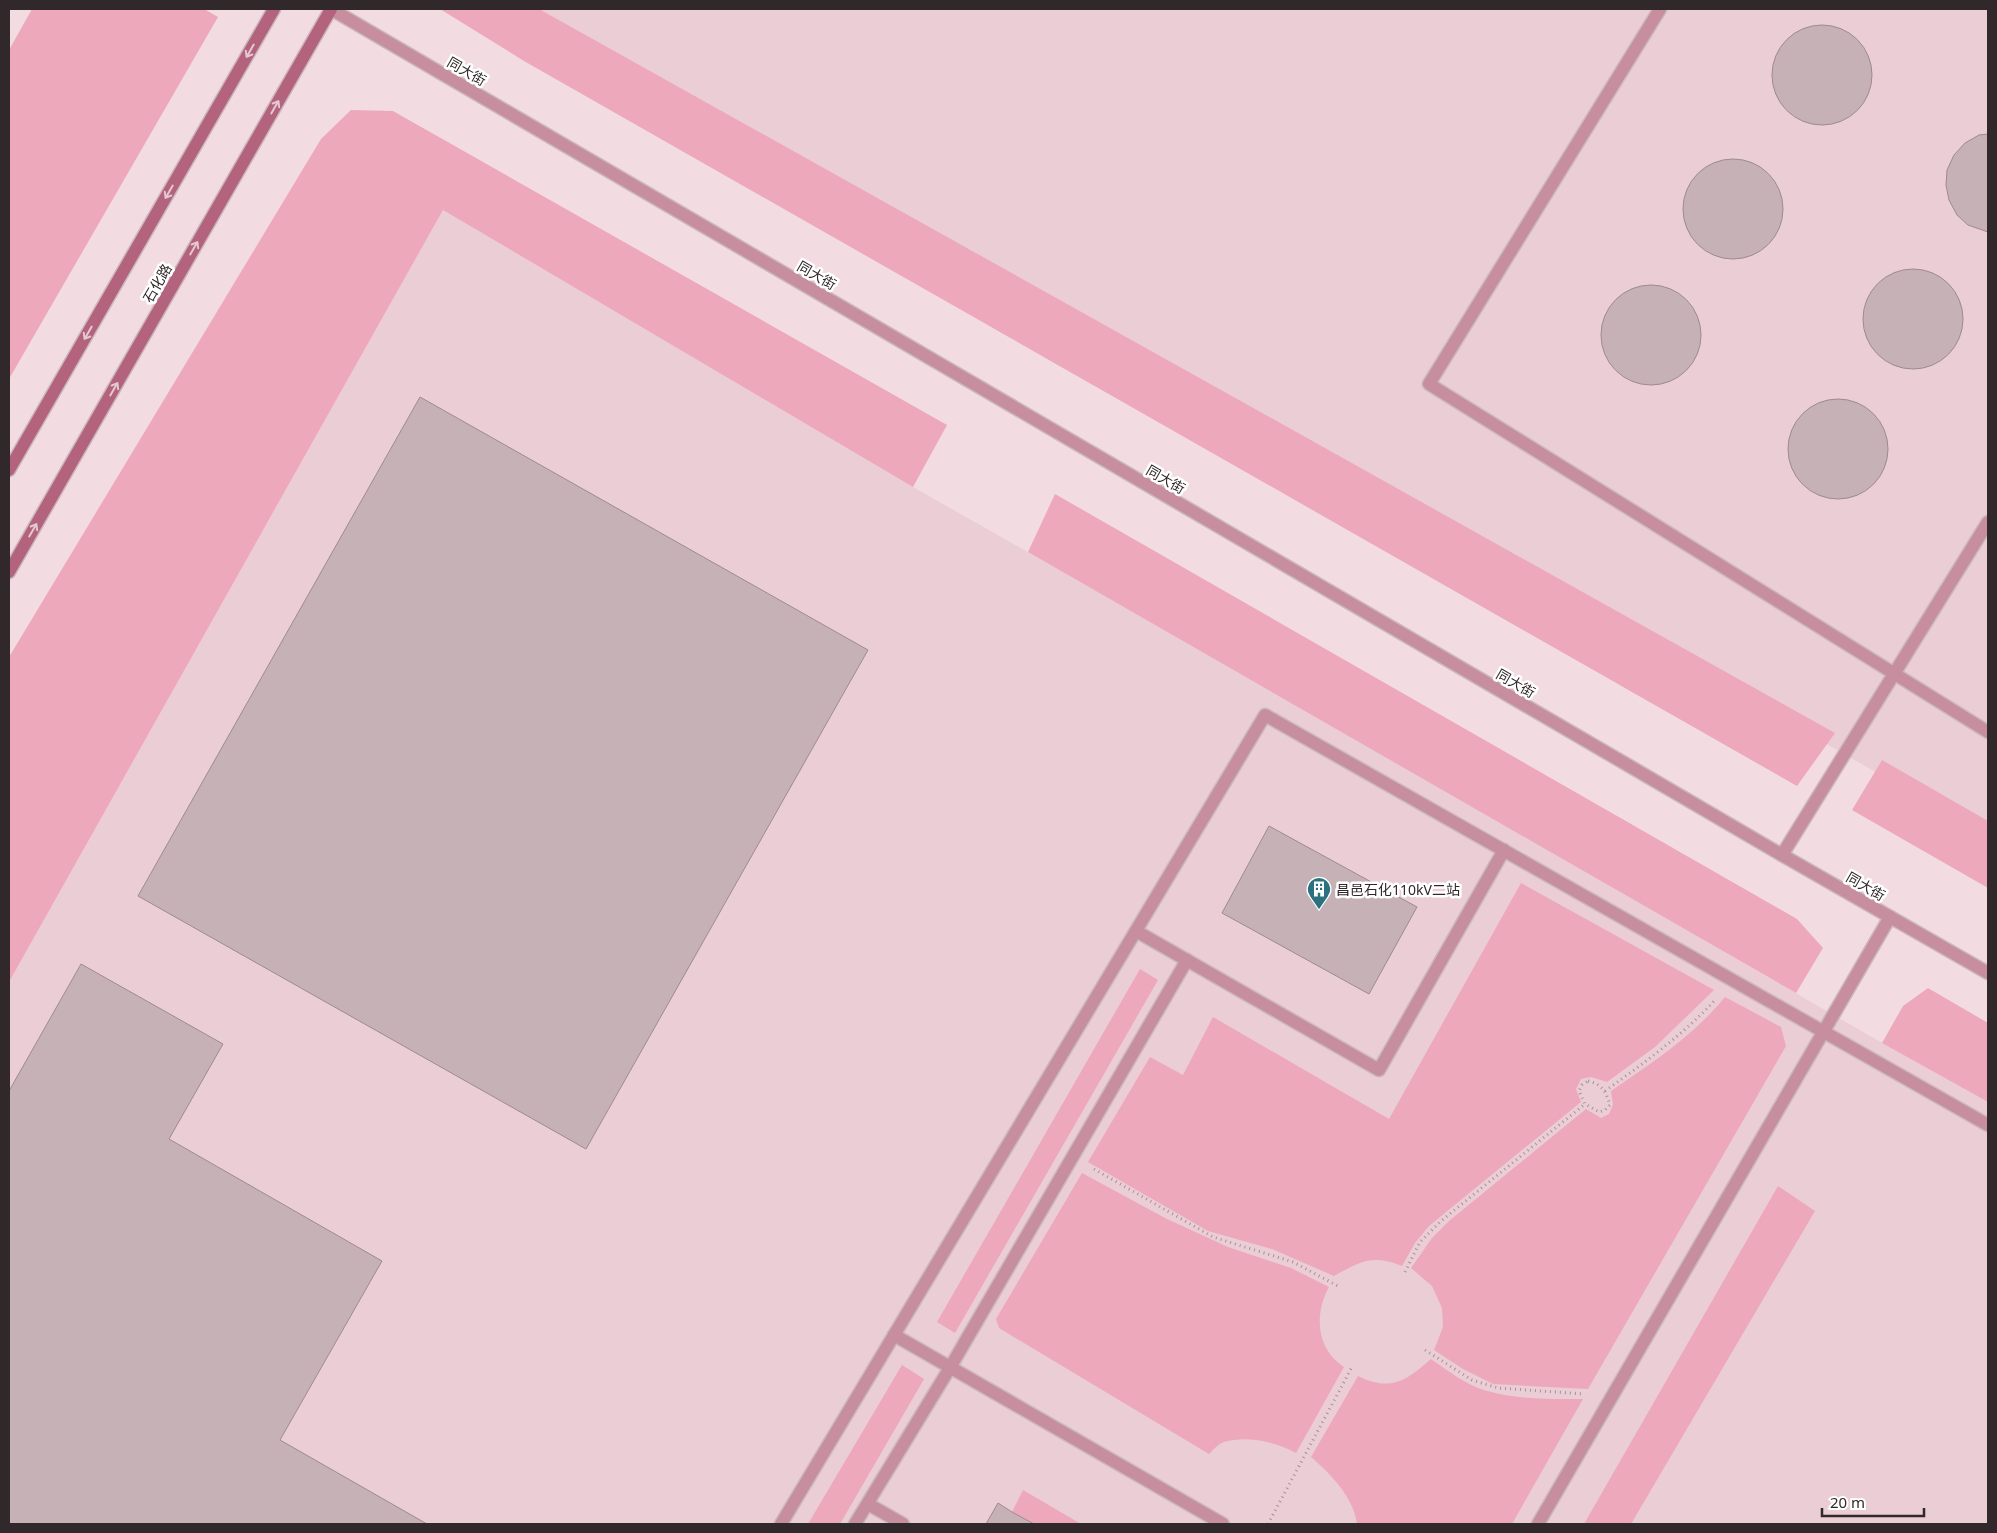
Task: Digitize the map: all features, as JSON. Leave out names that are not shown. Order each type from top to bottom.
[{"type":"main road","points":[[9,470],[274,9]]},
{"type":"main road","name":"石化路","points":[[9,572],[331,9]]},
{"type":"street","name":"同大街","points":[[331,9],[1782,855],[1988,973]]},
{"type":"street","points":[[1660,9],[1429,384],[1988,732]]},
{"type":"street","points":[[1782,855],[1988,522]]},
{"type":"street","points":[[781,1524],[1265,715],[1988,1126]]},
{"type":"street","points":[[1136,931],[1379,1070],[1504,850]]},
{"type":"street","points":[[1538,1524],[1890,916]]},
{"type":"street","points":[[855,1524],[951,1366],[1187,960]]},
{"type":"street","points":[[894,1335],[951,1366],[1223,1524]]},
{"type":"street","points":[[868,1504],[903,1524]]},
{"type":"path","points":[[1605,1091],[1641,1066],[1676,1037],[1733,980]]},
{"type":"path","points":[[1588,1081],[1596,1083],[1605,1091],[1610,1105],[1606,1110],[1599,1112],[1585,1104],[1579,1091],[1582,1085],[1588,1081]]},
{"type":"path","points":[[1405,1272],[1420,1242],[1442,1221],[1585,1104]]},
{"type":"path","points":[[1072,1157],[1213,1237],[1293,1262],[1338,1286]]},
{"type":"path","points":[[1425,1350],[1472,1380],[1498,1388],[1612,1396]]},
{"type":"path","points":[[1268,1524],[1352,1367]]},
{"type":"shaded area","points":[[32,9],[204,9],[218,17],[9,379],[9,50]]},
{"type":"shaded area","points":[[440,9],[539,9],[1835,733],[1797,786],[524,61]]},
{"type":"shaded area","points":[[1988,9],[1988,836],[538,10]]},
{"type":"shaded area","points":[[351,110],[393,111],[947,425],[913,487],[443,210],[9,982],[9,657],[321,139]]},
{"type":"shaded area","points":[[443,210],[913,487],[1252,679],[1870,1036],[1988,1102],[1988,1524],[9,1524],[9,982]]},
{"type":"shaded area","points":[[1055,494],[1797,919],[1823,948],[1796,993],[1028,552]]},
{"type":"shaded area","points":[[1882,760],[1988,821],[1988,888],[1852,810]]},
{"type":"shaded area","points":[[1521,883],[1714,990],[1655,1047],[1607,1082],[1591,1077],[1581,1079],[1576,1089],[1581,1102],[1429,1226],[1415,1243],[1402,1266],[1383,1260],[1367,1261],[1352,1266],[1334,1276],[1272,1249],[1208,1231],[1088,1162],[1150,1057],[1183,1075],[1213,1017],[1389,1119]]},
{"type":"shaded area","points":[[1140,969],[1158,980],[955,1333],[937,1322]]},
{"type":"shaded area","points":[[1928,988],[1988,1023],[1988,1102],[1882,1043],[1903,1006]]},
{"type":"shaded area","points":[[1725,997],[1781,1027],[1786,1046],[1588,1389],[1493,1384],[1463,1369],[1434,1350],[1443,1327],[1442,1308],[1432,1286],[1411,1268],[1432,1238],[1449,1221],[1586,1109],[1601,1118],[1609,1114],[1613,1105],[1611,1091],[1686,1036]]},
{"type":"shaded area","points":[[1082,1173],[1165,1218],[1228,1247],[1291,1268],[1329,1287],[1321,1308],[1320,1330],[1328,1351],[1344,1367],[1296,1453],[1270,1443],[1242,1439],[1222,1443],[1209,1454],[999,1328],[996,1319]]},
{"type":"shaded area","points":[[1778,1186],[1815,1211],[1631,1524],[1584,1524]]},
{"type":"shaded area","points":[[1431,1359],[1456,1376],[1484,1390],[1508,1396],[1583,1399],[1512,1524],[1357,1524],[1351,1505],[1340,1487],[1311,1457],[1358,1376],[1380,1383],[1397,1382],[1414,1373]]},
{"type":"shaded area","points":[[902,1365],[924,1379],[840,1524],[808,1524]]},
{"type":"shaded area","points":[[1023,1490],[1081,1524],[1034,1524],[1012,1512]]},
{"type":"building","points":[[1822,25],[1841,29],[1857,40],[1868,56],[1872,75],[1868,94],[1857,110],[1841,121],[1822,125],[1803,121],[1787,110],[1776,94],[1772,75],[1776,56],[1787,40],[1803,29]]},
{"type":"building","points":[[1988,134],[1988,232],[1968,225],[1957,215],[1949,200],[1946,185],[1947,170],[1954,155],[1965,143],[1979,135]]},
{"type":"building","points":[[1733,159],[1752,163],[1768,174],[1779,190],[1783,209],[1779,228],[1768,244],[1752,255],[1733,259],[1714,255],[1698,244],[1687,228],[1683,209],[1687,190],[1698,174],[1714,163]]},
{"type":"building","points":[[1913,269],[1932,273],[1948,284],[1959,300],[1963,319],[1959,338],[1948,354],[1932,365],[1913,369],[1894,365],[1878,354],[1867,338],[1863,319],[1867,300],[1878,284],[1894,273]]},
{"type":"building","points":[[1651,285],[1670,289],[1686,300],[1697,316],[1701,335],[1697,354],[1686,370],[1670,381],[1651,385],[1632,381],[1616,370],[1605,354],[1601,335],[1605,316],[1616,300],[1632,289]]},
{"type":"building","points":[[420,397],[868,650],[586,1149],[138,896]]},
{"type":"building","points":[[1838,399],[1857,403],[1873,414],[1884,430],[1888,449],[1884,468],[1873,484],[1857,495],[1838,499],[1819,495],[1803,484],[1792,468],[1788,449],[1792,430],[1803,414],[1819,403]]},
{"type":"building","name":"昌邑石化110kV二站","points":[[1269,826],[1417,907],[1369,994],[1222,913]]},
{"type":"building","points":[[81,964],[223,1044],[169,1139],[382,1261],[280,1440],[427,1524],[9,1524],[9,1091]]},
{"type":"building","points":[[998,1503],[1012,1512],[1034,1524],[986,1524]]},
{"type":"place","name":"昌邑石化110kV二站","points":[[1319,910]]}]
